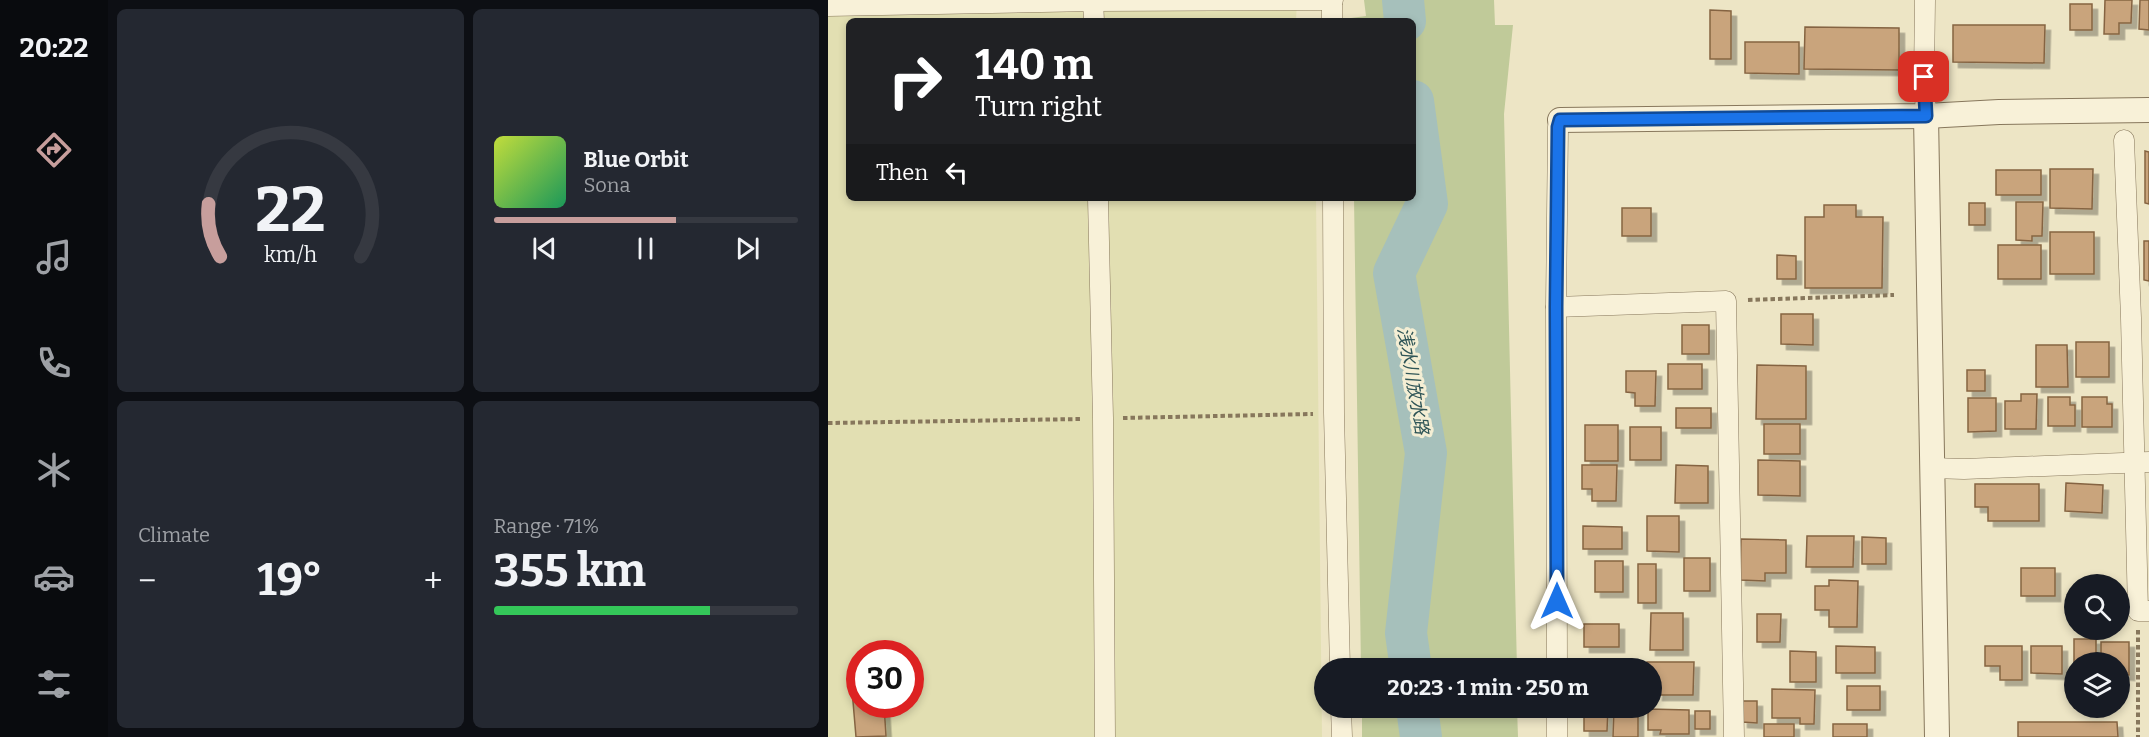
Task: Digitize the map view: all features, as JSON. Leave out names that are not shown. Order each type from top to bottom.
[{"type":"street","points":[[1093,0],[1094,18]]},
{"type":"street","points":[[828,6],[1093,0],[1332,0],[1332,18]]},
{"type":"street","points":[[1925,0],[1924,77],[1936,737]]},
{"type":"street","points":[[1557,658],[1556,307],[1558,127],[1560,120],[1926,116],[1999,112],[2149,110]]},
{"type":"street","points":[[2124,140],[2140,318],[2143,611]]},
{"type":"street","points":[[1098,201],[1103,418],[1105,737]]},
{"type":"street","points":[[1333,201],[1334,413],[1340,658]]},
{"type":"street","points":[[1556,307],[1726,301],[1734,737]]},
{"type":"street","points":[[1931,468],[1964,469],[2142,462]]},
{"type":"street","points":[[1341,718],[1342,737]]},
{"type":"street","points":[[1557,718],[1557,737]]},
{"type":"path","points":[[1726,301],[1894,295]]},
{"type":"path","points":[[2138,737],[2143,611]]},
{"type":"shaded area","points":[[828,0],[1297,0],[1296,18],[846,18],[846,201],[1316,201],[1321,658],[1314,658],[1314,718],[1322,718],[1322,737],[828,737]]},
{"type":"green space","points":[[1364,0],[1494,0],[1495,25],[1513,25],[1504,114],[1517,658],[1361,658],[1354,201],[1416,201],[1416,18],[1351,18],[1366,16]]},
{"type":"green space","points":[[1362,718],[1517,718],[1518,737],[1362,737]]},
{"type":"building","points":[[2105,0],[2132,0],[2131,23],[2119,23],[2119,34],[2104,34]]},
{"type":"building","points":[[2140,0],[2149,0],[2149,30],[2139,29]]},
{"type":"building","points":[[2070,4],[2092,4],[2092,30],[2070,30]]},
{"type":"building","points":[[1710,10],[1731,11],[1731,59],[1710,59]]},
{"type":"building","points":[[1953,25],[2045,25],[2044,63],[1953,62]]},
{"type":"building","points":[[1805,27],[1899,28],[1899,70],[1804,69]]},
{"type":"building","points":[[1745,42],[1799,42],[1799,74],[1745,73]]},
{"type":"building","points":[[2145,151],[2149,152],[2149,204],[2145,203]]},
{"type":"building","points":[[2050,169],[2093,169],[2092,209],[2050,208]]},
{"type":"building","points":[[1996,170],[2041,170],[2041,195],[1996,195]]},
{"type":"building","points":[[2016,202],[2043,202],[2042,236],[2032,236],[2032,241],[2016,240]]},
{"type":"building","points":[[1969,203],[1985,203],[1985,225],[1969,225]]},
{"type":"building","points":[[1824,205],[1856,205],[1856,217],[1883,217],[1882,288],[1805,288],[1805,217],[1824,217]]},
{"type":"building","points":[[1622,208],[1651,208],[1651,236],[1622,236]]},
{"type":"building","points":[[2050,232],[2094,232],[2094,274],[2050,274]]},
{"type":"building","points":[[2144,241],[2149,241],[2149,281],[2144,280]]},
{"type":"building","points":[[1998,245],[2041,245],[2041,279],[1998,279]]},
{"type":"building","points":[[1777,255],[1796,256],[1796,279],[1777,279]]},
{"type":"building","points":[[1781,314],[1813,314],[1813,345],[1781,344]]},
{"type":"building","points":[[1682,325],[1709,325],[1709,354],[1682,354]]},
{"type":"building","points":[[2076,342],[2109,342],[2109,377],[2076,377]]},
{"type":"building","points":[[2036,345],[2067,345],[2068,387],[2036,387]]},
{"type":"building","points":[[1668,364],[1702,364],[1702,389],[1668,389]]},
{"type":"building","points":[[1757,365],[1806,366],[1806,419],[1756,419]]},
{"type":"building","points":[[1967,370],[1985,370],[1985,391],[1967,391]]},
{"type":"building","points":[[1626,371],[1656,371],[1655,406],[1635,406],[1635,393],[1626,392]]},
{"type":"building","points":[[2021,394],[2037,394],[2036,429],[2005,429],[2005,401],[2021,401]]},
{"type":"building","points":[[2048,397],[2070,397],[2070,405],[2075,405],[2075,426],[2048,426]]},
{"type":"building","points":[[2082,397],[2107,397],[2107,404],[2112,404],[2112,427],[2082,427]]},
{"type":"building","points":[[1968,398],[1996,398],[1996,431],[1968,432]]},
{"type":"building","points":[[1676,408],[1711,408],[1711,428],[1676,428]]},
{"type":"building","points":[[1764,424],[1800,424],[1800,454],[1764,454]]},
{"type":"building","points":[[1585,425],[1618,425],[1618,461],[1585,461]]},
{"type":"building","points":[[1630,427],[1661,427],[1661,460],[1630,460]]},
{"type":"building","points":[[1758,460],[1800,461],[1800,496],[1758,495]]},
{"type":"building","points":[[1582,465],[1617,465],[1616,501],[1592,501],[1592,489],[1582,489]]},
{"type":"building","points":[[1676,465],[1708,466],[1708,503],[1675,503]]},
{"type":"building","points":[[2066,483],[2103,485],[2102,513],[2065,511]]},
{"type":"building","points":[[1975,484],[2039,484],[2039,521],[1988,521],[1988,507],[1975,507]]},
{"type":"building","points":[[1647,516],[1679,516],[1679,552],[1647,551]]},
{"type":"building","points":[[1583,526],[1622,527],[1622,549],[1583,549]]},
{"type":"building","points":[[1807,536],[1854,536],[1853,567],[1806,567]]},
{"type":"building","points":[[1862,537],[1886,538],[1886,564],[1862,564]]},
{"type":"building","points":[[1741,539],[1786,540],[1786,573],[1765,573],[1765,581],[1740,580]]},
{"type":"building","points":[[1684,558],[1710,558],[1710,591],[1684,591]]},
{"type":"building","points":[[1595,561],[1623,561],[1623,592],[1595,592]]},
{"type":"building","points":[[1638,564],[1656,564],[1656,603],[1638,603]]},
{"type":"building","points":[[2021,568],[2055,568],[2055,596],[2021,596]]},
{"type":"building","points":[[1829,580],[1858,581],[1857,627],[1829,627],[1829,610],[1815,610],[1815,586],[1829,586]]},
{"type":"building","points":[[1651,613],[1683,613],[1683,650],[1650,650]]},
{"type":"building","points":[[1757,614],[1781,614],[1780,642],[1757,642]]},
{"type":"building","points":[[1584,624],[1619,624],[1619,647],[1584,647]]},
{"type":"building","points":[[2074,640],[2096,640],[2096,652],[2074,652]]},
{"type":"building","points":[[2101,642],[2129,642],[2129,652],[2101,652]]},
{"type":"building","points":[[1836,646],[1875,647],[1875,673],[1836,673]]},
{"type":"building","points":[[1985,646],[2022,646],[2022,680],[2000,680],[2000,666],[1985,666]]},
{"type":"building","points":[[2031,646],[2062,646],[2062,674],[2031,673]]},
{"type":"building","points":[[1790,651],[1816,652],[1816,682],[1790,682]]},
{"type":"building","points":[[1662,662],[1694,662],[1693,695],[1662,695]]},
{"type":"building","points":[[1847,686],[1880,686],[1880,710],[1847,710]]},
{"type":"building","points":[[1772,689],[1815,690],[1814,724],[1800,724],[1800,718],[1772,718]]},
{"type":"building","points":[[1742,701],[1757,701],[1757,723],[1742,722]]},
{"type":"building","points":[[1662,709],[1689,710],[1689,734],[1660,734],[1661,730],[1648,730],[1648,718],[1662,718]]},
{"type":"building","points":[[1695,711],[1710,711],[1710,729],[1695,729]]},
{"type":"building","points":[[854,718],[885,718],[886,736],[856,737]]},
{"type":"building","points":[[1584,718],[1608,718],[1607,731],[1584,731]]},
{"type":"building","points":[[1614,718],[1638,718],[1638,737],[1613,737]]},
{"type":"building","points":[[2018,722],[2117,722],[2118,737],[2018,737]]},
{"type":"building","points":[[1764,724],[1794,724],[1794,737],[1764,737]]},
{"type":"building","points":[[1833,724],[1867,724],[1867,737],[1833,737]]},
{"type":"waterway","name":"浅水川放水路","points":[[1403,0],[1405,18]]},
{"type":"waterway","name":"浅水川放水路","points":[[1409,658],[1406,633],[1426,453],[1394,273],[1427,204],[1416,123]]},
{"type":"waterway","name":"浅水川放水路","points":[[1418,718],[1421,737]]},
{"type":"route","points":[[1557,601],[1556,307],[1558,127],[1560,120],[1926,116],[1924,77]]}]
